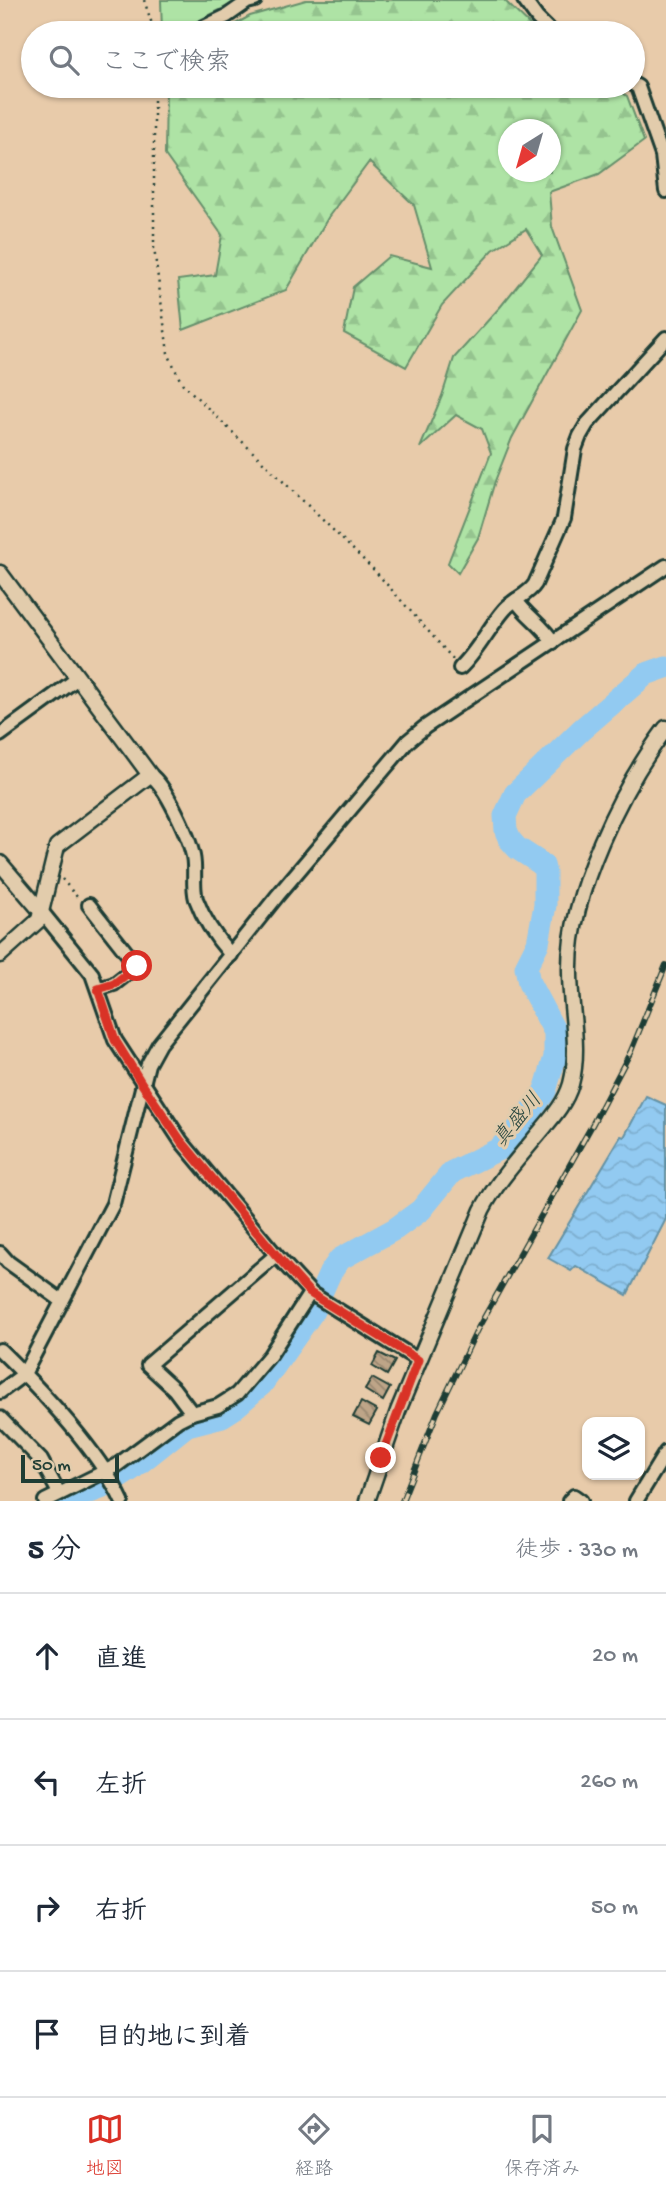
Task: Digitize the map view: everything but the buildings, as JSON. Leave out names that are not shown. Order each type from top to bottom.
[{"type":"street","points":[[216,21],[255,0]]},
{"type":"street","points":[[524,0],[540,21]]},
{"type":"street","points":[[642,98],[662,155],[666,191]]},
{"type":"street","points":[[460,668],[469,660],[498,617],[536,584],[564,518],[575,449],[587,424],[666,338]]},
{"type":"street","points":[[0,1392],[24,1374],[113,1204],[142,1084],[148,1064],[159,1044],[278,895],[408,741],[666,566]]},
{"type":"street","points":[[0,573],[150,775],[160,784],[190,846],[195,893],[206,922],[215,938],[231,955]]},
{"type":"street","points":[[516,600],[524,613],[541,626],[553,642]]},
{"type":"street","points":[[0,735],[78,678]]},
{"type":"street","points":[[367,1501],[418,1360],[487,1200],[552,1118],[571,1084],[574,1055],[570,968],[575,919],[592,868],[621,798],[666,728]]},
{"type":"street","points":[[0,955],[39,920],[58,846],[150,775]]},
{"type":"street","points":[[0,863],[83,960],[98,989],[115,1040],[181,1141],[276,1255],[311,1294],[418,1360]]},
{"type":"street","points":[[89,905],[137,966],[114,984],[98,989]]},
{"type":"street","points":[[0,1253],[8,1262],[62,1301]]},
{"type":"street","points":[[192,1413],[174,1389],[148,1365],[276,1255]]},
{"type":"street","points":[[45,1501],[106,1472],[172,1423],[192,1413],[218,1406],[245,1386],[277,1345],[311,1294]]},
{"type":"street","points":[[0,1350],[24,1374],[106,1472],[122,1501]]},
{"type":"street","points":[[0,1418],[41,1460],[59,1493]]},
{"type":"street","points":[[636,1501],[666,1452]]},
{"type":"street","points":[[569,1501],[574,1496],[581,1501]]},
{"type":"path","points":[[145,0],[151,21]]},
{"type":"path","points":[[154,98],[154,247],[168,353],[181,382],[375,571],[460,668]]},
{"type":"path","points":[[59,876],[84,905],[89,905]]},
{"type":"green space","points":[[161,0],[240,0],[198,21],[162,21]]},
{"type":"green space","points":[[306,0],[504,0],[526,21],[241,21]]},
{"type":"green space","points":[[166,98],[628,98],[644,141],[599,174],[549,192],[552,227],[582,310],[512,438],[495,481],[478,538],[458,573],[448,563],[491,453],[482,429],[456,415],[420,448],[442,396],[454,358],[542,255],[526,229],[493,250],[442,305],[406,367],[344,333],[353,287],[389,256],[432,267],[414,205],[369,162],[329,216],[286,290],[183,330],[178,280],[215,275],[222,235],[165,155]]},
{"type":"water","points":[[646,1096],[666,1105],[666,1219],[627,1295],[576,1266],[571,1271],[548,1258],[621,1136],[624,1137]]},
{"type":"waterway","name":"真盛川","points":[[66,1501],[106,1486],[187,1425],[222,1416],[233,1409],[262,1384],[312,1313],[330,1273],[340,1259],[395,1229],[421,1210],[452,1172],[499,1149],[515,1133],[545,1091],[555,1057],[555,1032],[529,983],[526,967],[538,943],[545,905],[545,873],[543,865],[517,848],[510,840],[505,816],[515,794],[581,730],[646,674],[666,667]]},
{"type":"railway","points":[[402,1501],[437,1413],[477,1330],[631,1051],[666,965]]},
{"type":"route","points":[[137,966],[114,984],[98,989],[115,1040],[181,1141],[310,1293],[418,1360],[381,1458]]}]
